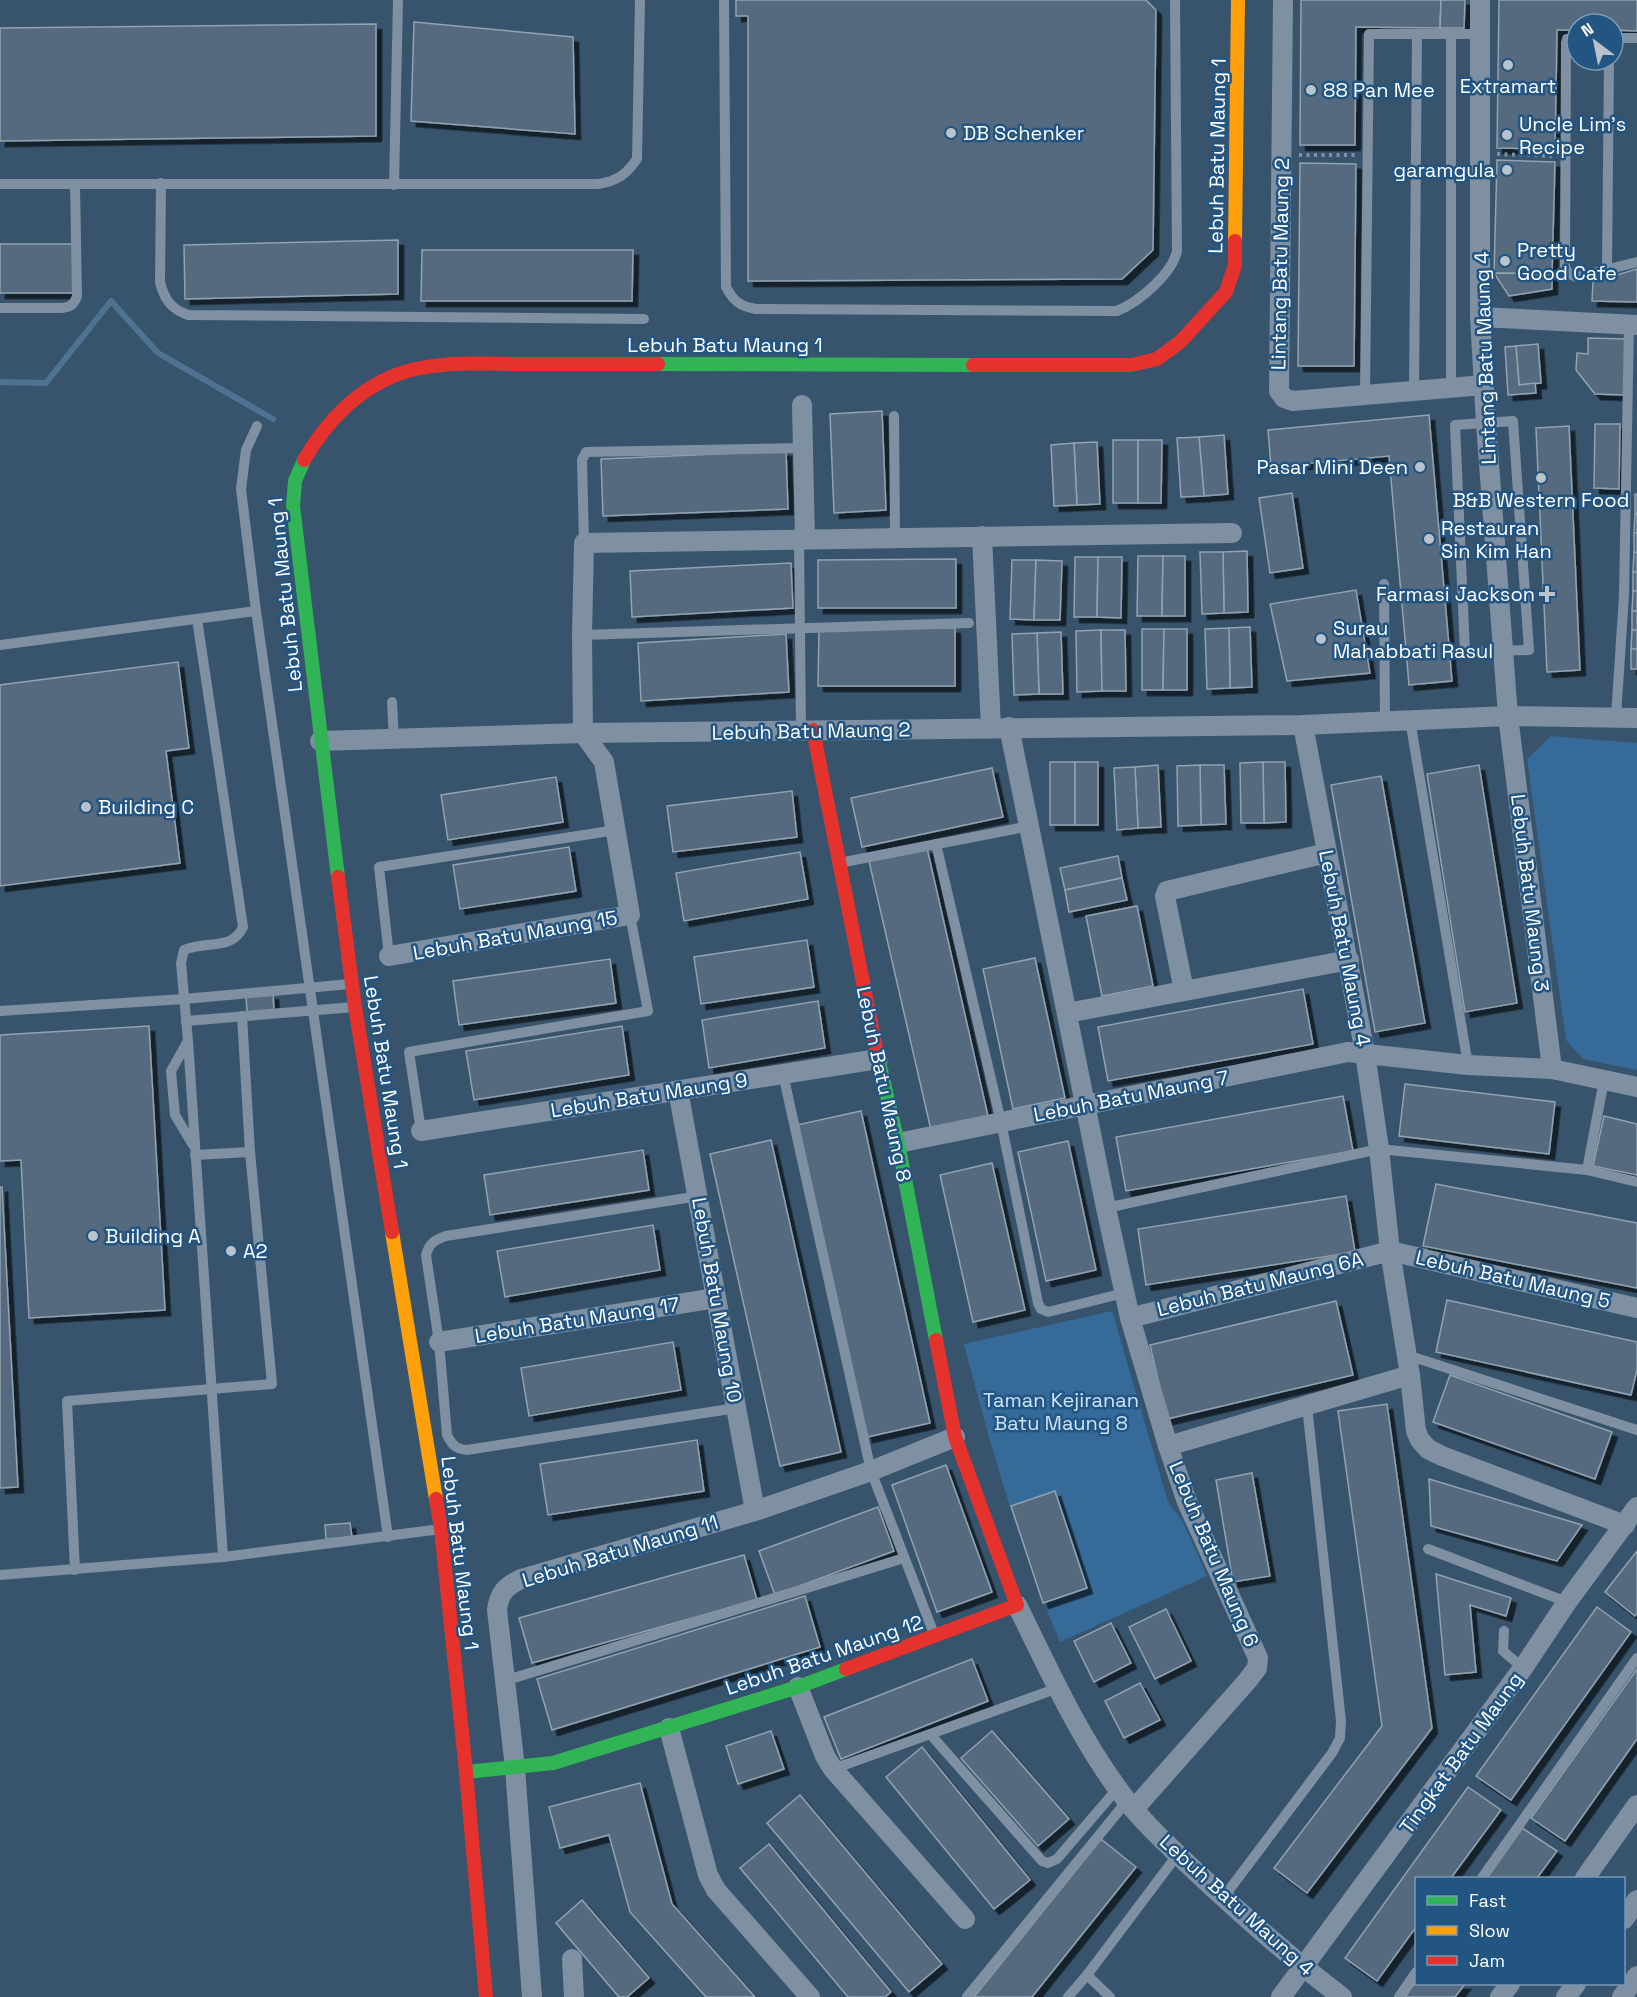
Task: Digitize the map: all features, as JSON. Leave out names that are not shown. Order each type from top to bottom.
[{"type":"street","name":"Lebuh Batu Maung 1","points":[[486,1997],[441,1529],[355,1007],[320,741],[293,506],[294,481],[304,459],[320,435],[364,392],[394,376],[430,366],[472,364],[1131,365],[1157,359],[1180,342],[1226,292],[1235,265],[1238,0]]},
{"type":"street","name":"Lintang Batu Maung 2","points":[[1283,0],[1279,391],[1284,398],[1293,402],[1484,385]]},
{"type":"street","name":"Lintang Batu Maung 4","points":[[1480,0],[1480,317],[1508,716]]},
{"type":"street","points":[[1480,317],[1633,330]]},
{"type":"street","points":[[802,405],[802,539]]},
{"type":"street","points":[[583,733],[584,543],[1232,533]]},
{"type":"street","name":"Lebuh Batu Maung 6","points":[[982,536],[1000,728],[1030,826],[1085,1106],[1130,1318],[1187,1502],[1258,1658],[1257,1668],[1248,1680],[1126,1800]]},
{"type":"street","points":[[1303,725],[1508,716],[1637,718]]},
{"type":"street","name":"Lebuh Batu Maung 3","points":[[1508,716],[1552,1070]]},
{"type":"street","name":"Lebuh Batu Maung 2","points":[[320,741],[583,733],[1303,725]]},
{"type":"street","name":"Lebuh Batu Maung 4","points":[[1303,725],[1365,1053],[1379,1149],[1389,1251],[1419,1440],[1428,1449],[1625,1525]]},
{"type":"street","name":"Lebuh Batu Maung 8","points":[[807,730],[839,863],[878,1059],[898,1143],[955,1437]]},
{"type":"street","name":"Lebuh Batu Maung 15","points":[[390,956],[630,915],[604,762],[583,733]]},
{"type":"street","points":[[1185,991],[1165,896],[1167,891],[1327,853]]},
{"type":"street","points":[[1067,1013],[1349,960]]},
{"type":"street","name":"Lebuh Batu Maung 7","points":[[898,1143],[1348,1052],[1365,1053]]},
{"type":"street","points":[[1365,1053],[1468,1065],[1552,1070],[1637,1087]]},
{"type":"street","name":"Lebuh Batu Maung 9","points":[[421,1131],[878,1059]]},
{"type":"street","name":"Lebuh Batu Maung 10","points":[[678,1090],[755,1511]]},
{"type":"street","name":"Lebuh Batu Maung 5","points":[[1389,1251],[1637,1308]]},
{"type":"street","name":"Lebuh Batu Maung 6A","points":[[1130,1318],[1389,1251]]},
{"type":"street","name":"Lebuh Batu Maung 17","points":[[439,1342],[716,1298]]},
{"type":"street","points":[[1168,1446],[1307,1406],[1408,1365]]},
{"type":"street","points":[[955,1437],[1017,1605],[1058,1688],[1126,1800]]},
{"type":"street","name":"Lebuh Batu Maung 11","points":[[532,1997],[515,1768],[497,1610],[503,1591],[521,1579],[755,1511],[871,1471],[955,1437]]},
{"type":"street","name":"Tingkat Batu Maung","points":[[1281,1997],[1524,1668],[1567,1602],[1637,1507]]},
{"type":"street","name":"Lebuh Batu Maung 12","points":[[466,1772],[553,1763],[669,1728],[798,1687],[1017,1605]]},
{"type":"street","points":[[798,1687],[825,1756],[833,1769],[965,1919]]},
{"type":"street","points":[[669,1728],[708,1875],[716,1890],[810,1997]]},
{"type":"street","name":"Lebuh Batu Maung 4","points":[[1126,1800],[1223,1898],[1304,1968],[1342,1997]]},
{"type":"street","points":[[1586,1877],[1637,1805]]},
{"type":"street","points":[[1625,1916],[1637,1900]]},
{"type":"street","points":[[572,1959],[574,1997]]},
{"type":"street","points":[[1622,1997],[1637,1976]]},
{"type":"lane","points":[[394,185],[398,0]]},
{"type":"lane","points":[[0,184],[394,185],[613,182],[627,174],[637,159],[640,0]]},
{"type":"lane","points":[[724,0],[726,287],[733,300],[742,306],[756,309],[1117,310],[1136,301],[1164,276],[1171,268],[1177,251],[1175,0]]},
{"type":"lane","points":[[1365,396],[1369,34],[1480,34]]},
{"type":"lane","points":[[1414,392],[1417,34]]},
{"type":"lane","points":[[1450,34],[1451,389]]},
{"type":"lane","points":[[1566,72],[1565,267],[1569,274],[1577,277],[1637,262]]},
{"type":"lane","points":[[1607,269],[1610,72]]},
{"type":"lane","points":[[162,183],[159,282],[162,294],[170,305],[176,311],[188,315],[644,319]]},
{"type":"lane","points":[[0,308],[62,308],[75,303],[77,296],[75,184]]},
{"type":"lane","points":[[1616,717],[1624,595],[1633,330]]},
{"type":"lane","points":[[894,416],[895,538]]},
{"type":"lane","points":[[1514,421],[1529,650],[1502,651],[1465,652],[1455,426],[1514,421]]},
{"type":"lane","points":[[256,426],[246,450],[241,489],[256,611],[388,1537]]},
{"type":"lane","points":[[584,543],[582,460],[586,452],[803,448]]},
{"type":"lane","points":[[802,539],[800,628],[807,730]]},
{"type":"lane","points":[[1384,584],[1385,722]]},
{"type":"lane","points":[[0,645],[256,611]]},
{"type":"lane","points":[[197,619],[243,927],[238,936],[226,943],[196,945],[184,950],[181,963],[224,1557]]},
{"type":"lane","points":[[582,635],[969,623]]},
{"type":"lane","points":[[392,702],[394,739]]},
{"type":"lane","points":[[1410,720],[1468,1065]]},
{"type":"lane","points":[[839,863],[1030,826]]},
{"type":"lane","points":[[390,956],[379,867],[616,830]]},
{"type":"lane","points":[[936,844],[1001,1122],[1038,1303],[1041,1309],[1048,1312],[1124,1293]]},
{"type":"lane","points":[[421,1131],[409,1052],[648,1011],[630,915]]},
{"type":"lane","points":[[0,1011],[184,999],[352,984]]},
{"type":"lane","points":[[186,1021],[355,1007]]},
{"type":"lane","points":[[75,1570],[67,1401],[272,1384],[250,1152],[243,1016]]},
{"type":"lane","points":[[188,1041],[171,1071],[175,1115],[195,1151]]},
{"type":"lane","points":[[783,1074],[871,1471],[935,1637]]},
{"type":"lane","points":[[1587,1170],[1604,1080]]},
{"type":"lane","points":[[1106,1208],[1379,1149],[1587,1170],[1637,1182]]},
{"type":"lane","points":[[195,1151],[250,1152]]},
{"type":"lane","points":[[699,1196],[446,1236],[436,1239],[428,1246],[426,1255],[439,1342],[447,1435],[458,1449],[466,1450],[736,1408]]},
{"type":"lane","points":[[1408,1365],[1637,1430]]},
{"type":"lane","points":[[1223,1898],[1332,1753],[1340,1738],[1341,1721],[1307,1406]]},
{"type":"lane","points":[[0,1575],[224,1557],[441,1529]]},
{"type":"lane","points":[[1428,1549],[1567,1602]]},
{"type":"lane","points":[[504,1681],[904,1558]]},
{"type":"lane","points":[[1504,1631],[1503,1651],[1524,1668]]},
{"type":"lane","points":[[1483,1877],[1637,1658]]},
{"type":"lane","points":[[833,1769],[1058,1688]]},
{"type":"lane","points":[[931,1735],[1042,1861],[1048,1863],[1057,1859],[1126,1800]]},
{"type":"lane","points":[[967,1997],[1126,1800]]},
{"type":"lane","points":[[1068,1997],[1178,1854]]},
{"type":"lane","points":[[1399,1997],[1415,1973]]},
{"type":"lane","points":[[1087,1975],[1110,1997]]},
{"type":"path","points":[[1281,155],[1367,154]]},
{"type":"path","points":[[1480,154],[1565,156]]},
{"type":"green space","points":[[1551,736],[1637,743],[1637,1070],[1583,1059],[1566,1040],[1527,759]]},
{"type":"green space","name":"Taman Kejiranan Batu Maung 8","points":[[1112,1311],[1168,1502],[1183,1522],[1207,1576],[1060,1642],[1031,1569],[1006,1495],[964,1344]]},
{"type":"building","name":"DB Schenker","points":[[736,0],[1146,0],[1156,10],[1153,250],[1122,279],[748,281],[748,16],[736,16]]},
{"type":"building","points":[[1301,0],[1441,0],[1440,28],[1356,27],[1355,145],[1300,145]]},
{"type":"building","points":[[1441,0],[1465,0],[1464,28],[1440,28]]},
{"type":"building","points":[[1499,0],[1637,0],[1637,31],[1625,30],[1625,12],[1565,12],[1565,30],[1557,30],[1555,149],[1497,148]]},
{"type":"building","points":[[414,22],[573,37],[575,134],[411,121]]},
{"type":"building","points":[[376,24],[376,136],[0,141],[0,28]]},
{"type":"building","points":[[1497,160],[1555,162],[1552,274],[1494,273]]},
{"type":"building","points":[[1300,163],[1356,164],[1354,366],[1298,366]]},
{"type":"building","points":[[398,240],[398,294],[185,299],[184,245]]},
{"type":"building","points":[[0,244],[73,244],[73,293],[0,293]]},
{"type":"building","points":[[422,250],[633,250],[632,301],[421,301]]},
{"type":"building","points":[[1637,269],[1637,302],[1592,301],[1593,282]]},
{"type":"building","points":[[1494,273],[1552,274],[1552,289],[1509,296]]},
{"type":"building","points":[[1588,338],[1626,339],[1624,395],[1595,394],[1576,370],[1577,353],[1588,354]]},
{"type":"building","points":[[1538,344],[1541,383],[1519,385],[1516,346]]},
{"type":"building","points":[[1516,346],[1519,385],[1535,383],[1536,393],[1508,395],[1505,347]]},
{"type":"building","points":[[882,411],[886,510],[834,513],[830,414]]},
{"type":"building","points":[[1429,415],[1452,681],[1409,685],[1389,456],[1271,467],[1268,430]]},
{"type":"building","points":[[1595,424],[1620,424],[1619,489],[1594,488]]},
{"type":"building","points":[[1569,426],[1580,670],[1547,672],[1536,428]]},
{"type":"building","points":[[1224,435],[1228,494],[1204,496],[1199,437]]},
{"type":"building","points":[[1199,437],[1204,496],[1181,497],[1177,438]]},
{"type":"building","points":[[1113,440],[1138,440],[1138,503],[1113,503]]},
{"type":"building","points":[[1138,440],[1162,440],[1161,503],[1138,503]]},
{"type":"building","points":[[1097,442],[1100,504],[1077,505],[1074,443]]},
{"type":"building","points":[[1074,443],[1077,505],[1054,506],[1051,445]]},
{"type":"building","points":[[786,451],[788,509],[603,516],[601,459]]},
{"type":"building","points":[[1292,493],[1303,568],[1270,573],[1259,498]]},
{"type":"building","points":[[1635,494],[1637,494],[1637,514],[1635,514]]},
{"type":"building","points":[[1635,514],[1637,514],[1637,533],[1634,533]]},
{"type":"building","points":[[1634,533],[1637,533],[1637,553],[1634,552]]},
{"type":"building","points":[[1247,551],[1248,612],[1224,613],[1223,552]]},
{"type":"building","points":[[1200,552],[1223,552],[1224,613],[1202,614]]},
{"type":"building","points":[[1634,552],[1637,553],[1637,572],[1633,572]]},
{"type":"building","points":[[1138,556],[1163,556],[1162,616],[1137,616]]},
{"type":"building","points":[[1163,556],[1185,556],[1185,616],[1162,616]]},
{"type":"building","points":[[1075,557],[1098,557],[1097,617],[1074,617]]},
{"type":"building","points":[[1098,557],[1122,557],[1121,618],[1097,617]]},
{"type":"building","points":[[956,559],[956,608],[818,608],[818,560]]},
{"type":"building","points":[[1012,560],[1036,560],[1034,620],[1010,619]]},
{"type":"building","points":[[1036,560],[1062,561],[1060,620],[1034,620]]},
{"type":"building","points":[[791,563],[793,608],[632,617],[630,571]]},
{"type":"building","points":[[1633,572],[1637,572],[1637,591],[1633,591]]},
{"type":"building","name":"Surau Mahabbati Rasul","points":[[1356,590],[1370,673],[1287,681],[1270,604]]},
{"type":"building","points":[[1633,591],[1637,591],[1637,611],[1632,611]]},
{"type":"building","points":[[1632,611],[1637,611],[1637,630],[1632,630]]},
{"type":"building","points":[[1250,627],[1252,687],[1230,688],[1229,628]]},
{"type":"building","points":[[819,628],[955,628],[955,686],[818,686]]},
{"type":"building","points":[[1229,628],[1230,688],[1207,689],[1205,629]]},
{"type":"building","points":[[1142,629],[1164,629],[1163,690],[1142,690]]},
{"type":"building","points":[[1164,629],[1187,629],[1187,690],[1163,690]]},
{"type":"building","points":[[1101,630],[1102,691],[1077,692],[1076,631]]},
{"type":"building","points":[[1101,630],[1125,630],[1126,691],[1102,691]]},
{"type":"building","points":[[1632,630],[1637,630],[1637,649],[1631,649]]},
{"type":"building","points":[[1061,632],[1063,694],[1039,694],[1037,633]]},
{"type":"building","points":[[1037,633],[1039,694],[1014,695],[1012,634]]},
{"type":"building","points":[[786,634],[789,692],[641,701],[638,643]]},
{"type":"building","points":[[1631,649],[1637,649],[1637,669],[1631,669]]},
{"type":"building","name":"Building C","points":[[178,662],[189,748],[166,751],[180,863],[0,886],[0,685]]},
{"type":"building","points":[[1050,762],[1075,762],[1075,825],[1050,825]]},
{"type":"building","points":[[1075,762],[1098,762],[1098,825],[1075,825]]},
{"type":"building","points":[[1263,762],[1285,762],[1286,822],[1264,823]]},
{"type":"building","points":[[1263,762],[1264,823],[1241,823],[1240,763]]},
{"type":"building","points":[[1158,765],[1161,827],[1138,828],[1135,767]]},
{"type":"building","points":[[1200,765],[1224,765],[1226,824],[1201,825]]},
{"type":"building","points":[[1200,765],[1201,825],[1178,826],[1177,766]]},
{"type":"building","points":[[1479,765],[1517,1003],[1465,1012],[1427,774]]},
{"type":"building","points":[[1135,767],[1138,828],[1117,830],[1114,768]]},
{"type":"building","points":[[992,768],[1003,817],[862,847],[851,798]]},
{"type":"building","points":[[1381,776],[1425,1023],[1375,1032],[1331,785]]},
{"type":"building","points":[[556,777],[563,822],[448,840],[441,795]]},
{"type":"building","points":[[792,791],[797,837],[673,852],[667,806]]},
{"type":"building","points":[[569,847],[576,891],[460,909],[453,865]]},
{"type":"building","points":[[927,848],[988,1116],[931,1130],[869,861]]},
{"type":"building","points":[[800,852],[808,899],[684,921],[676,873]]},
{"type":"building","points":[[1118,856],[1122,878],[1065,890],[1060,868]]},
{"type":"building","points":[[1122,878],[1127,900],[1069,912],[1065,890]]},
{"type":"building","points":[[1137,906],[1153,986],[1102,996],[1086,916]]},
{"type":"building","points":[[807,940],[814,987],[701,1004],[694,957]]},
{"type":"building","points":[[1035,958],[1065,1098],[1013,1109],[983,969]]},
{"type":"building","points":[[610,959],[616,1003],[459,1025],[453,981]]},
{"type":"building","points":[[1303,989],[1313,1044],[1108,1081],[1098,1027]]},
{"type":"building","points":[[273,994],[274,1010],[247,1012],[246,996]]},
{"type":"building","points":[[818,1001],[825,1048],[709,1068],[702,1020]]},
{"type":"building","name":"Building A","points":[[149,1026],[165,1310],[29,1318],[21,1160],[0,1161],[0,1035]]},
{"type":"building","points":[[622,1026],[629,1075],[474,1100],[466,1051]]},
{"type":"building","points":[[1405,1084],[1555,1102],[1549,1154],[1399,1136]]},
{"type":"building","points":[[1343,1096],[1353,1151],[1126,1191],[1116,1137]]},
{"type":"building","points":[[861,1111],[930,1423],[867,1437],[797,1125]]},
{"type":"building","points":[[1604,1116],[1637,1124],[1637,1175],[1593,1166]]},
{"type":"building","points":[[771,1140],[841,1452],[780,1466],[710,1154]]},
{"type":"building","points":[[1068,1141],[1096,1270],[1046,1281],[1018,1152]]},
{"type":"building","points":[[643,1150],[649,1190],[490,1215],[484,1175]]},
{"type":"building","points":[[992,1163],[1025,1310],[973,1322],[940,1175]]},
{"type":"building","points":[[1436,1184],[1637,1223],[1637,1288],[1423,1246]]},
{"type":"building","points":[[0,1187],[2,1187],[18,1487],[0,1488]]},
{"type":"building","points":[[1346,1196],[1355,1252],[1146,1285],[1138,1229]]},
{"type":"building","points":[[653,1225],[660,1270],[505,1297],[497,1251]]},
{"type":"building","points":[[1447,1300],[1637,1342],[1637,1370],[1631,1395],[1436,1352]]},
{"type":"building","points":[[1336,1301],[1353,1375],[1167,1419],[1150,1345]]},
{"type":"building","points":[[673,1342],[681,1390],[529,1416],[521,1368]]},
{"type":"building","points":[[1450,1375],[1612,1432],[1595,1479],[1433,1422]]},
{"type":"building","points":[[1387,1404],[1432,1728],[1307,1893],[1274,1868],[1382,1726],[1338,1411]]},
{"type":"building","points":[[697,1440],[704,1491],[548,1515],[540,1464]]},
{"type":"building","points":[[946,1465],[992,1592],[937,1612],[892,1485]]},
{"type":"building","points":[[1252,1473],[1270,1576],[1233,1582],[1216,1480]]},
{"type":"building","points":[[1429,1479],[1582,1525],[1557,1561],[1431,1526]]},
{"type":"building","points":[[1055,1491],[1087,1588],[1043,1603],[1011,1506]]},
{"type":"building","points":[[878,1507],[894,1551],[775,1595],[759,1551]]},
{"type":"building","points":[[350,1523],[352,1537],[326,1539],[325,1525]]},
{"type":"building","points":[[1637,1551],[1637,1613],[1635,1616],[1605,1592]]},
{"type":"building","points":[[744,1555],[757,1600],[532,1663],[519,1618]]},
{"type":"building","points":[[1436,1574],[1511,1598],[1506,1616],[1470,1605],[1476,1672],[1445,1675]]},
{"type":"building","points":[[805,1596],[820,1647],[552,1730],[537,1679]]},
{"type":"building","points":[[1597,1607],[1631,1632],[1511,1800],[1476,1776]]},
{"type":"building","points":[[1166,1609],[1191,1661],[1155,1679],[1129,1627]]},
{"type":"building","points":[[1111,1623],[1131,1663],[1094,1682],[1074,1641]]},
{"type":"building","points":[[972,1659],[988,1701],[841,1759],[824,1717]]},
{"type":"building","points":[[1637,1669],[1637,1739],[1565,1841],[1531,1818]]},
{"type":"building","points":[[1140,1683],[1160,1720],[1124,1738],[1105,1701]]},
{"type":"building","points":[[771,1731],[784,1769],[738,1784],[726,1746]]},
{"type":"building","points":[[992,1731],[1069,1819],[1038,1846],[961,1758]]},
{"type":"building","points":[[922,1747],[1030,1880],[994,1909],[886,1777]]},
{"type":"building","points":[[640,1783],[672,1904],[755,1997],[706,1997],[630,1912],[609,1835],[560,1848],[549,1807]]},
{"type":"building","points":[[1468,1787],[1501,1810],[1452,1877],[1415,1877],[1415,1928],[1377,1981],[1345,1958]]},
{"type":"building","points":[[800,1795],[942,1964],[909,1992],[767,1823]]},
{"type":"building","points":[[1522,1828],[1557,1851],[1538,1877],[1488,1877]]},
{"type":"building","points":[[1101,1839],[1136,1867],[1032,1997],[974,1997]]},
{"type":"building","points":[[769,1844],[891,1992],[885,1997],[848,1997],[740,1868]]},
{"type":"building","points":[[582,1900],[649,1978],[627,1997],[619,1997],[556,1923]]},
{"type":"building","points":[[1415,1982],[1415,1985],[1464,1985],[1455,1997],[1405,1997]]},
{"type":"waterway","points":[[0,382],[46,383],[111,301],[158,353],[273,419]]},
{"type":"traffic: fast","points":[[658,364],[973,365]]},
{"type":"traffic: fast","points":[[304,460],[295,481],[293,506],[338,877]]},
{"type":"traffic: fast","points":[[877,1053],[898,1143],[936,1340]]},
{"type":"traffic: fast","points":[[466,1772],[553,1763],[798,1687],[846,1669]]},
{"type":"traffic: slow","points":[[1235,241],[1238,0]]},
{"type":"traffic: slow","points":[[392,1232],[436,1499]]},
{"type":"traffic: jam","points":[[973,365],[1131,365],[1157,359],[1180,342],[1226,292],[1235,265],[1235,241]]},
{"type":"traffic: jam","points":[[304,460],[321,434],[342,410],[379,383],[408,371],[456,364],[658,364]]},
{"type":"traffic: jam","points":[[813,730],[877,1053]]},
{"type":"traffic: jam","points":[[338,877],[355,1007],[392,1232]]},
{"type":"traffic: jam","points":[[846,1669],[1017,1605],[955,1437],[936,1340]]},
{"type":"traffic: jam","points":[[436,1499],[466,1772],[486,1997]]},
{"type":"place","name":"Extramart","points":[[1508,65]]},
{"type":"place","name":"88 Pan Mee","points":[[1311,90]]},
{"type":"place","name":"DB Schenker","points":[[951,133]]},
{"type":"place","name":"Uncle Lim's Recipe","points":[[1507,135]]},
{"type":"place","name":"garamgula","points":[[1507,170]]},
{"type":"place","name":"Pretty Good Cafe","points":[[1505,261]]},
{"type":"place","name":"Pasar Mini Deen","points":[[1420,467]]},
{"type":"place","name":"B&B Western Food","points":[[1541,478]]},
{"type":"place","name":"Restauran Sin Kim Han","points":[[1429,539]]},
{"type":"place","name":"Farmasi Jackson","points":[[1547,594]]},
{"type":"place","name":"Surau Mahabbati Rasul","points":[[1321,639]]},
{"type":"place","name":"Building C","points":[[86,807]]},
{"type":"place","name":"Building A","points":[[93,1236]]},
{"type":"place","name":"A2","points":[[231,1251]]}]
